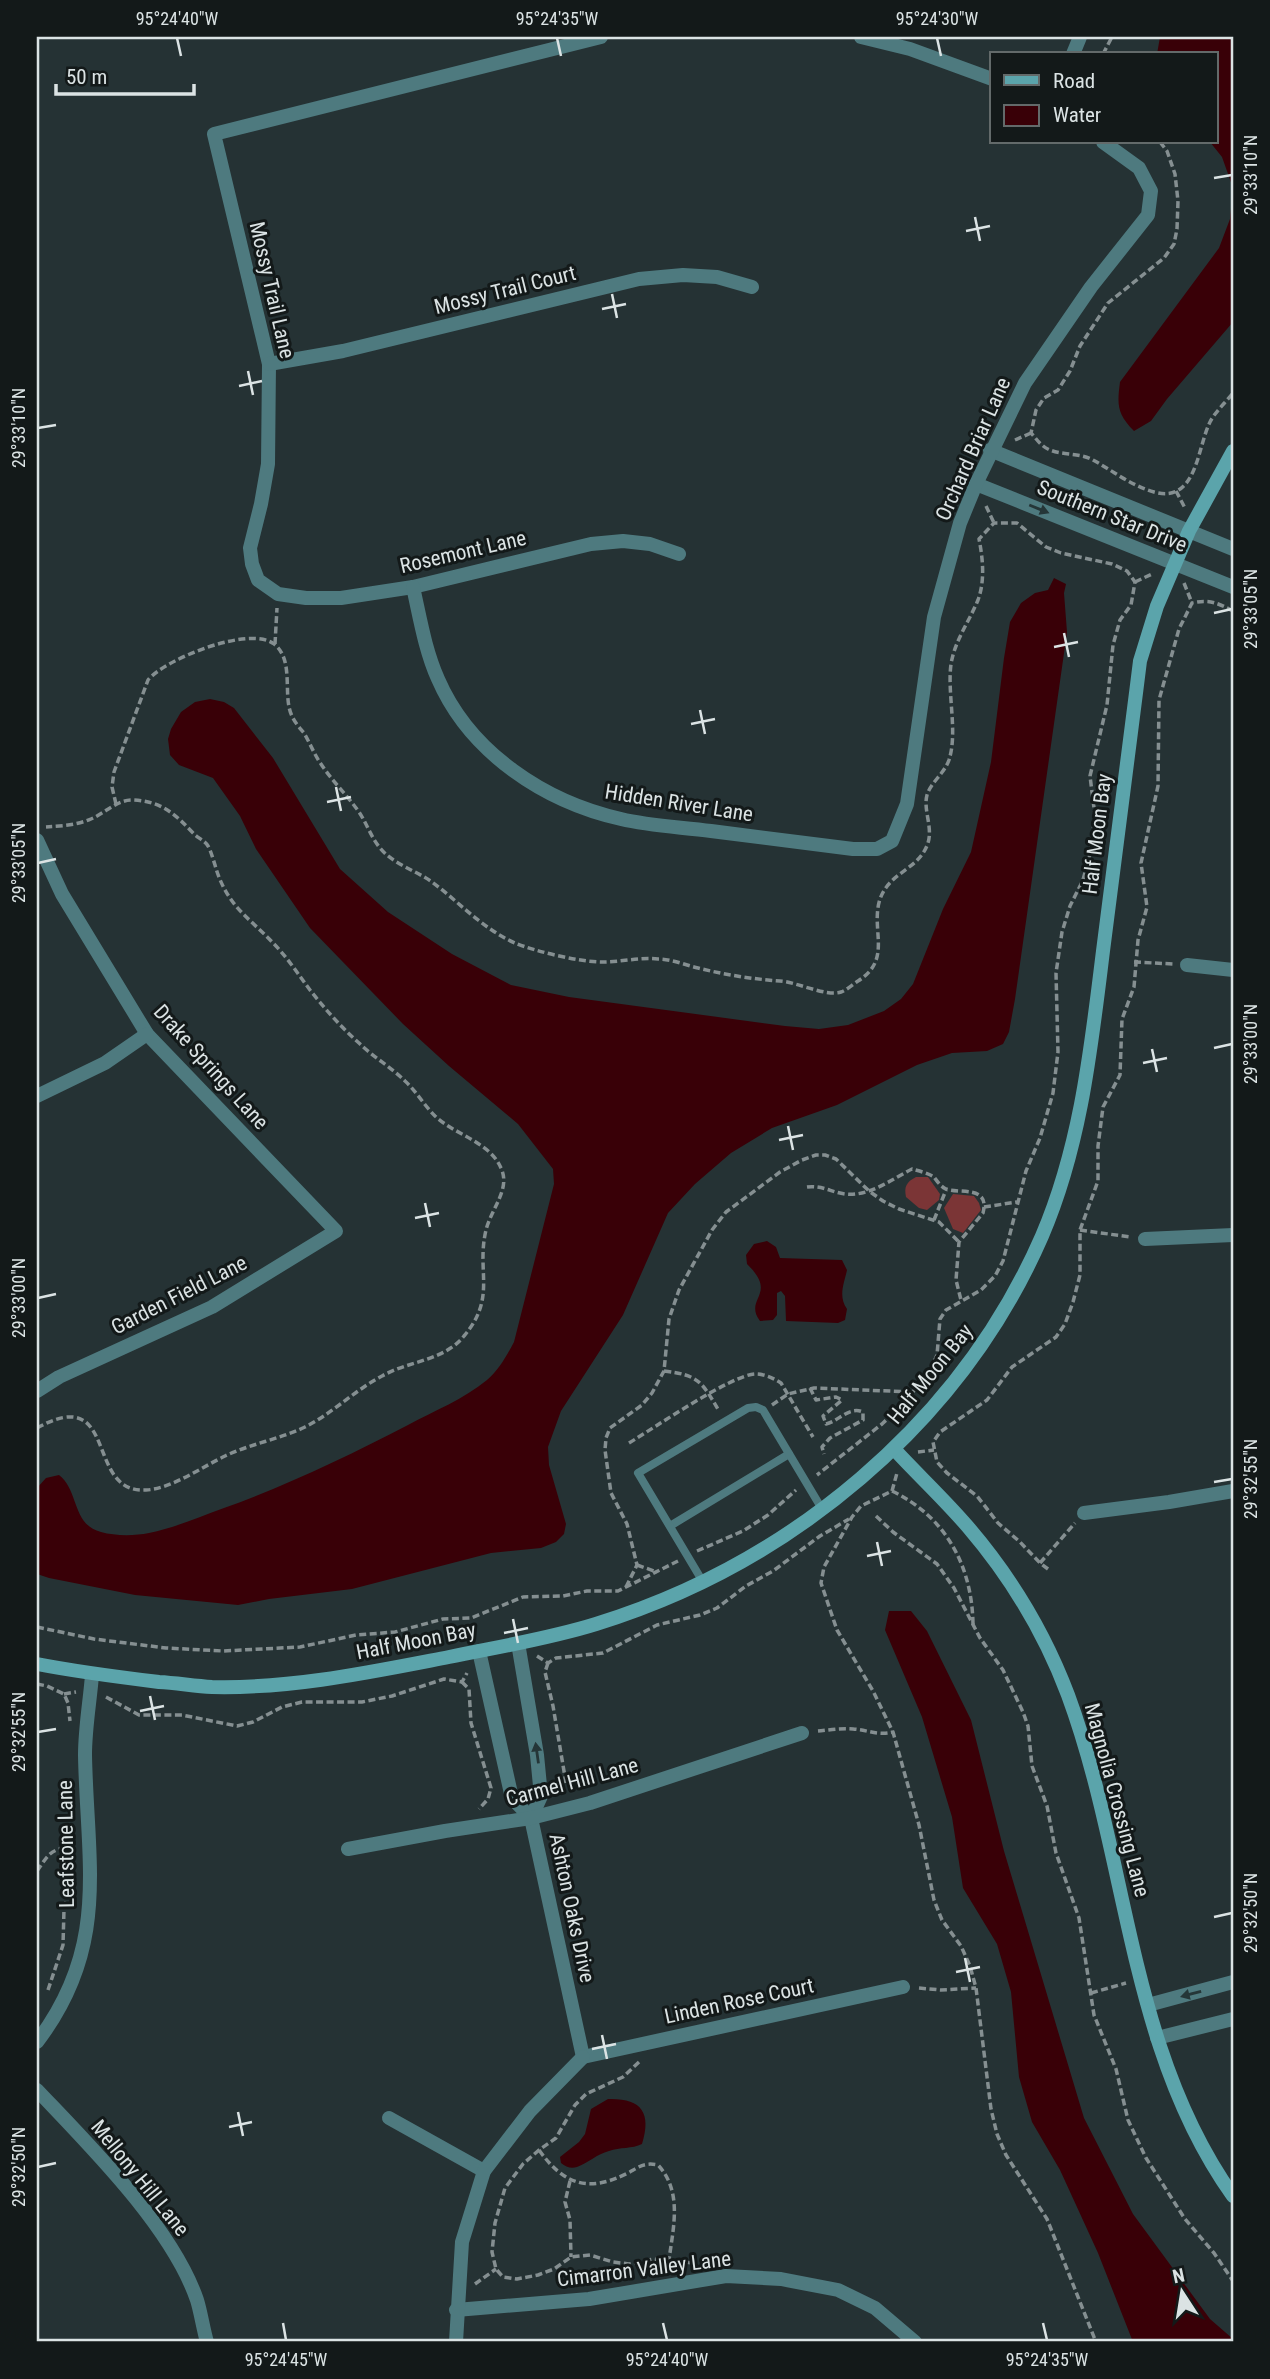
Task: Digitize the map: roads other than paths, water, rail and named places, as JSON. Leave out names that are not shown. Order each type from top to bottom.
[{"type":"street","name":"Mossy Trail Lane","points":[[258,580],[250,548],[268,464],[269,364],[214,134],[601,37]]},
{"type":"street","points":[[862,37],[910,49],[990,78]]},
{"type":"street","name":"Orchard Briar Lane","points":[[892,841],[907,804],[934,617],[960,523],[975,484],[1025,383],[1061,328],[1149,215],[1151,191],[1139,168],[1106,144]]},
{"type":"street","name":"Mossy Trail Court","points":[[269,364],[342,351],[639,279],[683,275],[717,277],[752,287]]},
{"type":"street","name":"Southern Star Drive","points":[[990,450],[1233,549]]},
{"type":"street","name":"Half Moon Bay","points":[[37,1664],[91,1682],[212,1687],[267,1684],[327,1679],[480,1651],[594,1625],[703,1582],[786,1536],[895,1450],[950,1388],[986,1341],[1015,1291],[1059,1192],[1073,1145],[1088,1070],[1140,662],[1157,606],[1189,531],[1233,451]]},
{"type":"street","name":"Southern Star Drive","points":[[975,484],[1233,587]]},
{"type":"street","name":"Rosemont Lane","points":[[258,580],[278,594],[306,598],[341,598],[413,587],[590,544],[636,542],[679,554]]},
{"type":"street","name":"Hidden River Lane","points":[[413,587],[427,649],[438,681],[458,714],[479,742],[542,791],[622,820],[853,849],[877,849],[892,841]]},
{"type":"street","name":"Drake Springs Lane","points":[[37,840],[62,894],[147,1034],[336,1231]]},
{"type":"street","points":[[1187,965],[1233,970]]},
{"type":"street","points":[[37,1096],[105,1063],[147,1034]]},
{"type":"street","name":"Garden Field Lane","points":[[37,1391],[60,1377],[212,1307],[336,1231]]},
{"type":"street","points":[[1144,1240],[1233,1235]]},
{"type":"street","name":"Magnolia Crossing Lane","points":[[895,1450],[989,1553],[1016,1593],[1068,1694],[1090,1768],[1157,2038],[1172,2083],[1194,2130],[1216,2172],[1233,2196]]},
{"type":"street","points":[[1084,1513],[1233,1492]]},
{"type":"street","points":[[518,1643],[537,1755],[541,1796],[531,1818]]},
{"type":"street","name":"Ashton Oaks Drive","points":[[480,1651],[512,1798],[531,1818],[583,2057]]},
{"type":"street","name":"Leafstone Lane","points":[[37,2042],[58,2010],[73,1976],[84,1943],[90,1912],[85,1752],[91,1682]]},
{"type":"street","name":"Carmel Hill Lane","points":[[348,1849],[531,1818],[590,1803],[802,1733]]},
{"type":"street","points":[[1148,2005],[1233,1982]]},
{"type":"street","name":"Linden Rose Court","points":[[583,2057],[903,1987]]},
{"type":"street","points":[[1157,2038],[1233,2019]]},
{"type":"street","points":[[456,2342],[461,2242],[484,2171],[530,2111],[583,2057]]},
{"type":"street","name":"Mellony Hill Lane","points":[[37,2090],[98,2155],[146,2213],[178,2260],[197,2300],[206,2342]]},
{"type":"street","points":[[389,2118],[484,2171]]},
{"type":"street","name":"Cimarron Valley Lane","points":[[456,2310],[589,2298],[726,2276],[781,2279],[838,2290],[875,2308],[915,2342]]},
{"type":"lane","points":[[703,1582],[638,1473],[748,1408],[756,1407],[764,1410],[822,1509]]},
{"type":"lane","points":[[670,1526],[789,1454]]},
{"type":"water","points":[[1160,37],[1233,37],[1233,188],[1222,157],[1212,144],[1218,144],[1218,52],[1157,52]]},
{"type":"water","points":[[1233,188],[1233,322],[1151,421],[1134,431],[1120,409],[1120,382],[1219,248],[1230,219]]},
{"type":"water","points":[[1054,578],[1066,584],[1064,593],[1067,632],[1015,999],[1009,1032],[1003,1044],[987,1051],[952,1053],[917,1065],[837,1105],[772,1128],[731,1153],[695,1184],[668,1213],[623,1315],[561,1411],[548,1447],[549,1465],[566,1524],[564,1534],[556,1542],[541,1548],[491,1553],[352,1589],[238,1605],[135,1595],[37,1574],[37,1488],[46,1478],[59,1475],[65,1481],[80,1515],[92,1528],[118,1535],[149,1533],[186,1522],[295,1480],[385,1437],[478,1387],[495,1372],[514,1342],[554,1184],[553,1169],[518,1124],[403,1024],[310,928],[256,849],[240,816],[213,778],[179,765],[170,755],[168,739],[181,712],[195,702],[210,699],[224,702],[234,708],[273,758],[340,869],[388,912],[452,954],[511,985],[569,997],[785,1026],[819,1029],[848,1025],[884,1011],[901,999],[913,984],[943,909],[971,852],[991,762],[1010,622],[1021,603],[1035,593],[1048,590]]},
{"type":"water","points":[[767,1241],[776,1247],[780,1258],[842,1260],[847,1270],[842,1295],[847,1309],[845,1320],[838,1323],[786,1321],[785,1296],[781,1291],[777,1293],[777,1315],[773,1320],[760,1321],[755,1307],[761,1290],[760,1283],[747,1264],[746,1255],[754,1244]]},
{"type":"water","points":[[889,1611],[911,1611],[927,1631],[971,1720],[1004,1851],[1084,2118],[1133,2214],[1210,2319],[1233,2339],[1233,2342],[1133,2342],[1098,2253],[1060,2170],[1032,2122],[1019,2077],[1011,1992],[997,1944],[963,1888],[952,1817],[922,1717],[885,1630]]},
{"type":"water","points":[[608,2099],[629,2101],[641,2109],[646,2123],[642,2144],[605,2152],[577,2167],[571,2168],[561,2163],[560,2157],[585,2134],[591,2109]]}]
